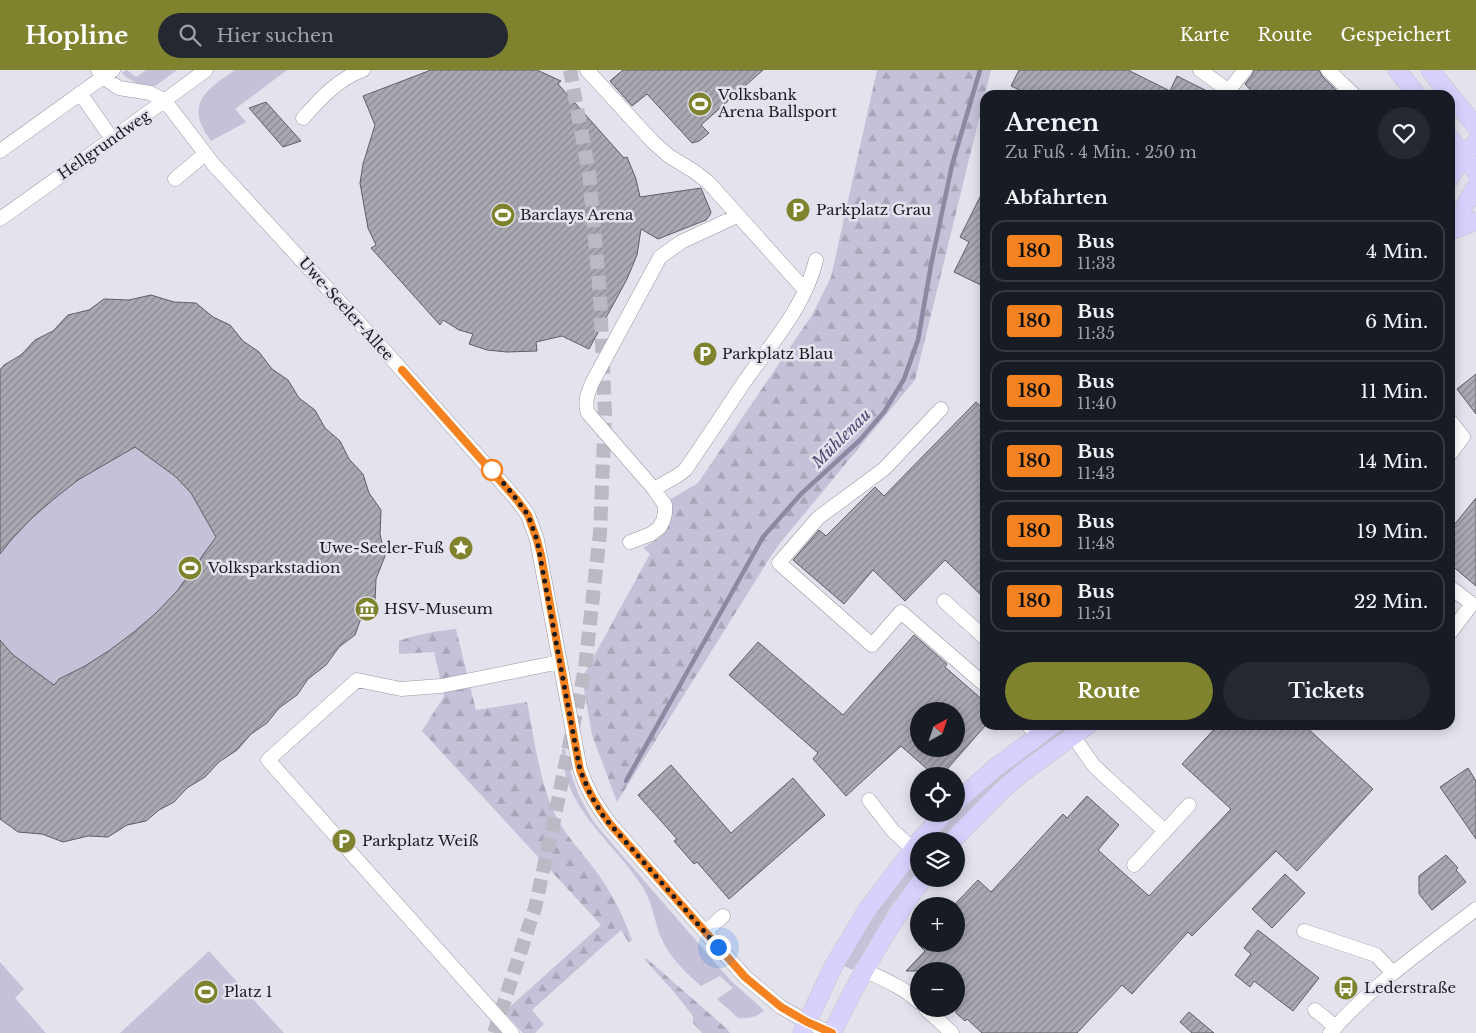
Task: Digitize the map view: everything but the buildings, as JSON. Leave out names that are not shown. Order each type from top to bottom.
[{"type":"main road","points":[[1397,70],[1413,90]]},
{"type":"main road","points":[[1430,70],[1446,90]]},
{"type":"main road","points":[[1455,101],[1476,127]]},
{"type":"main road","points":[[1455,170],[1463,156],[1476,142]]},
{"type":"main road","points":[[1455,145],[1476,172]]},
{"type":"main road","points":[[1455,223],[1476,186]]},
{"type":"main road","points":[[1455,230],[1476,220]]},
{"type":"main road","points":[[961,832],[1000,792],[1022,773],[1081,730]]},
{"type":"main road","points":[[965,794],[995,768],[1032,731]]},
{"type":"main road","points":[[928,832],[937,822]]},
{"type":"main road","points":[[805,1028],[833,967],[867,910],[910,853]]},
{"type":"main road","points":[[832,1033],[864,970],[902,907],[917,887]]},
{"type":"street","name":"Hellgrundweg","points":[[0,219],[112,140],[206,70]]},
{"type":"street","points":[[303,118],[338,83],[363,70]]},
{"type":"street","points":[[587,70],[653,142],[669,156],[696,172],[708,182],[805,290]]},
{"type":"street","points":[[1200,70],[1223,90]]},
{"type":"street","points":[[1231,90],[1245,70]]},
{"type":"street","points":[[1328,70],[1349,90]]},
{"type":"street","points":[[0,151],[80,93],[105,72],[119,88],[150,94],[165,101]]},
{"type":"street","points":[[80,93],[112,140]]},
{"type":"street","name":"Uwe-Seeler-Allee","points":[[165,101],[204,154],[390,357],[517,500],[528,515],[537,540],[580,770],[591,796],[610,824],[745,977],[805,1028],[832,1033]]},
{"type":"street","points":[[175,179],[204,154]]},
{"type":"street","points":[[630,542],[651,534],[659,528],[666,513],[665,505],[654,489],[588,413],[586,397],[660,257],[681,242],[738,216]]},
{"type":"street","points":[[654,489],[685,470],[790,318],[814,271],[816,260]]},
{"type":"street","points":[[941,409],[884,469],[818,518],[779,563],[872,645],[901,612],[980,681]]},
{"type":"street","points":[[1455,427],[1463,437],[1455,447]]},
{"type":"street","points":[[1455,591],[1472,604],[1455,626]]},
{"type":"street","points":[[944,601],[980,633]]},
{"type":"street","points":[[512,1033],[268,760],[357,680],[400,689],[441,686],[560,662]]},
{"type":"street","points":[[1073,736],[1094,766],[1164,831]]},
{"type":"street","points":[[869,800],[893,831],[910,840]]},
{"type":"street","points":[[1134,865],[1189,805]]},
{"type":"street","points":[[1315,1010],[1333,1030],[1393,973],[1476,909]]},
{"type":"street","points":[[705,932],[723,916]]},
{"type":"street","points":[[1304,931],[1376,955],[1393,973]]},
{"type":"street","points":[[864,970],[891,982],[910,994]]},
{"type":"street","points":[[935,1017],[952,1033]]},
{"type":"green space","points":[[127,70],[136,77],[146,70],[177,70],[155,86],[133,81],[122,73]]},
{"type":"green space","points":[[235,70],[287,70],[235,109],[246,122],[211,141],[199,117],[202,99],[207,92]]},
{"type":"green space","points":[[877,70],[991,70],[986,90],[980,90],[980,115],[915,380],[776,548],[617,802],[592,735],[582,678],[650,554],[643,548],[657,539],[669,524],[671,499],[698,483],[812,315],[831,277]]},
{"type":"green space","name":"Volksparkstadion","points":[[151,295],[174,302],[196,303],[213,317],[230,325],[243,341],[259,352],[272,369],[288,380],[299,398],[325,428],[340,441],[349,459],[363,474],[369,493],[381,510],[380,534],[385,556],[355,635],[339,647],[326,665],[308,679],[297,695],[279,708],[267,723],[251,734],[237,750],[219,762],[146,821],[127,825],[108,837],[88,836],[63,842],[42,834],[18,832],[0,819],[0,370],[53,331],[68,315],[89,310],[104,299],[129,300]]},
{"type":"green space","points":[[456,629],[476,710],[527,702],[538,762],[546,792],[558,820],[610,892],[632,940],[629,943],[621,930],[532,1010],[544,1024],[535,1033],[523,1033],[504,1012],[601,925],[422,731],[444,696],[434,652],[399,654],[399,641],[427,633]]},
{"type":"green space","points":[[1059,730],[1068,730],[1022,765],[965,815],[965,806],[1005,769]]},
{"type":"green space","points":[[562,749],[565,749],[580,798],[596,825],[731,981],[764,1010],[762,1012],[752,1017],[738,1018],[717,999],[733,988],[720,976],[701,986],[671,956],[659,933],[650,903],[642,886],[580,807],[571,789],[565,770]]},
{"type":"green space","points":[[948,822],[958,822],[949,832],[939,832]]},
{"type":"green space","points":[[910,867],[910,881],[892,905],[853,970],[844,966],[874,914]]},
{"type":"green space","name":"Platz 1","points":[[209,951],[284,1033],[120,1033]]},
{"type":"green space","points":[[646,958],[730,1033],[702,1033],[693,1023],[693,1016],[645,960]]},
{"type":"green space","points":[[0,962],[24,989],[15,998],[46,1033],[0,1033]]},
{"type":"waterway","name":"Mühlenau","points":[[626,781],[763,537],[801,494],[859,441],[884,412],[904,379],[918,340],[931,265],[952,165],[980,70]]},
{"type":"tunnel","points":[[494,1033],[535,908],[554,820],[585,668],[600,533],[605,414],[600,296],[589,173],[570,70]]},
{"type":"bus line","name":"180","points":[[402,370],[504,483],[528,515],[541,555],[580,770],[596,805],[610,824],[745,977],[781,1007],[807,1022],[832,1033]]},
{"type":"place","name":"Volksbank Arena Ballsport","points":[[700,104]]},
{"type":"place","name":"Parkplatz Grau","points":[[798,210]]},
{"type":"place","name":"Barclays Arena","points":[[503,215]]},
{"type":"place","name":"Parkplatz Blau","points":[[705,354]]},
{"type":"place","name":"Uwe-Seeler-Fuß","points":[[461,548]]},
{"type":"place","name":"Volksparkstadion","points":[[190,568]]},
{"type":"place","name":"HSV-Museum","points":[[367,609]]},
{"type":"place","name":"Parkplatz Weiß","points":[[344,841]]},
{"type":"place","name":"Lederstraße","points":[[1346,988]]},
{"type":"place","name":"Platz 1","points":[[206,992]]},
{"type":"route","points":[[492,470],[528,515],[537,540],[580,770],[591,796],[610,824],[718,947]]}]
